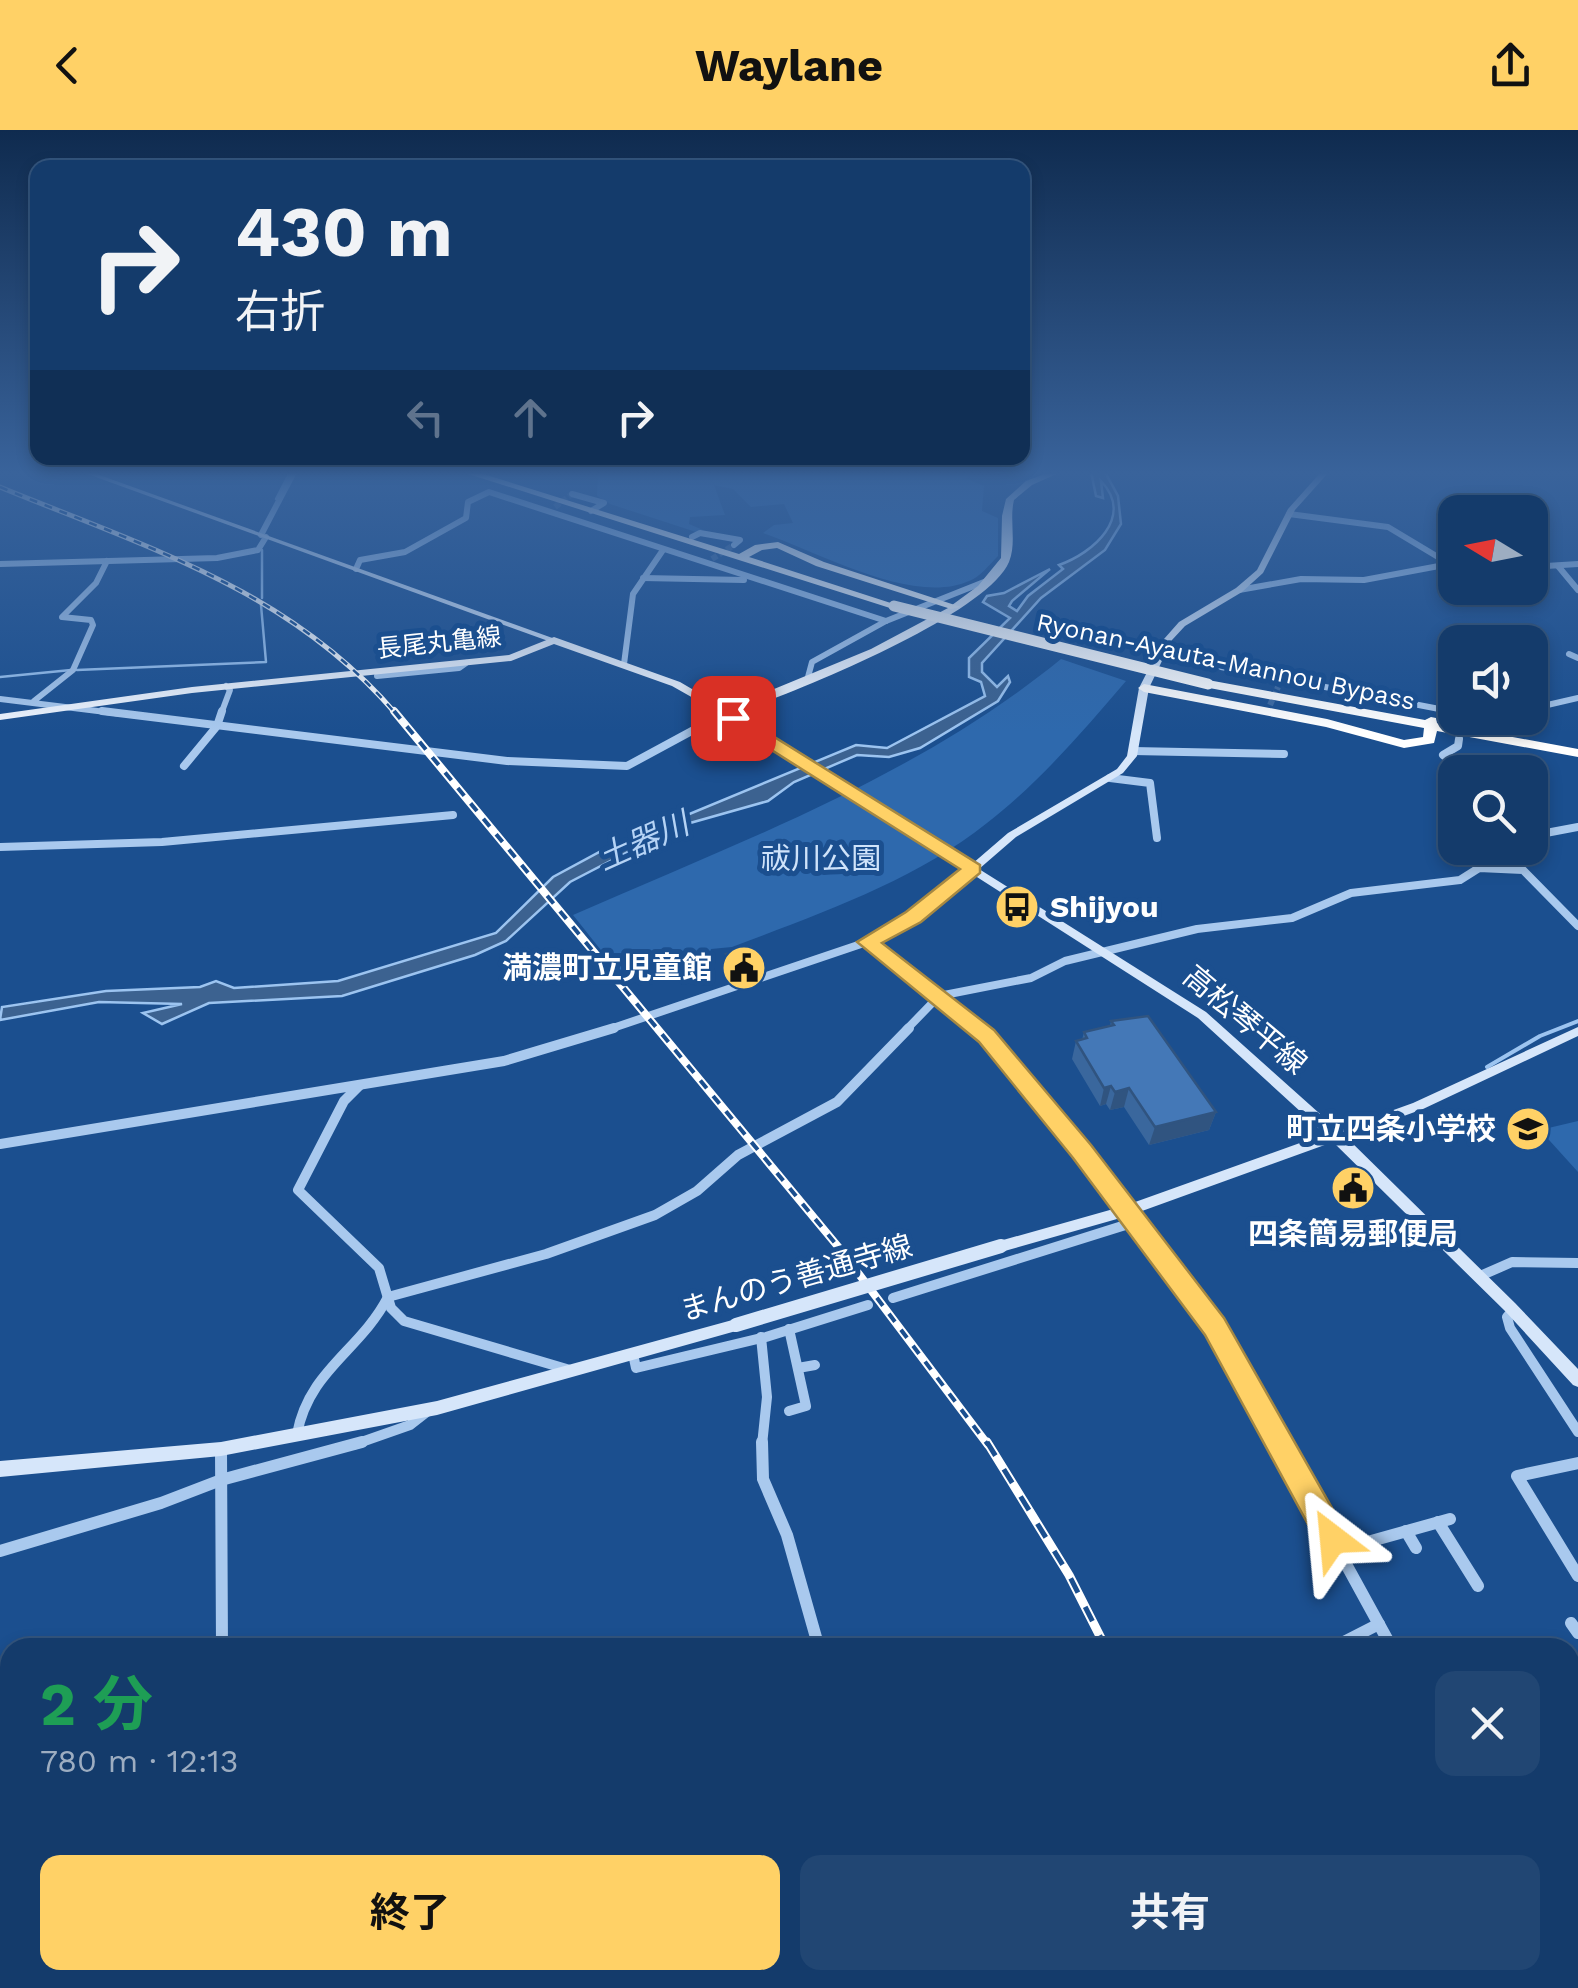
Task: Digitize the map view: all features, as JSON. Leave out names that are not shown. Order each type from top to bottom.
[{"type":"highway","name":"Ryonan-Ayauta-Mannou Bypass","points":[[752,559],[897,604],[1431,724],[1578,750]]},
{"type":"highway","points":[[815,559],[955,607]]},
{"type":"highway","points":[[1144,688],[1268,709],[1410,745],[1426,742],[1431,724]]},
{"type":"main road","points":[[327,559],[676,684],[729,716],[955,607],[989,580],[1004,559]]},
{"type":"main road","points":[[973,869],[1036,819],[1110,778],[1133,752],[1144,688],[1175,631],[1239,590],[1267,559]]},
{"type":"main road","name":"長尾丸亀線","points":[[0,717],[226,686],[466,663],[526,654],[554,640]]},
{"type":"main road","name":"高松琴平線","points":[[729,716],[1106,950],[1202,1015],[1336,1136],[1480,1276],[1578,1380]]},
{"type":"main road","name":"まんのう善通寺線","points":[[0,1470],[221,1449],[430,1410],[1001,1246],[1131,1216],[1482,1079],[1578,1031]]},
{"type":"street","points":[[0,564],[165,559]]},
{"type":"street","points":[[356,569],[360,560],[367,559]]},
{"type":"street","points":[[624,664],[630,601],[657,559]]},
{"type":"street","points":[[688,559],[886,621]]},
{"type":"street","points":[[704,564],[712,559]]},
{"type":"street","points":[[34,702],[76,666],[93,625],[91,620],[62,617],[96,583],[107,561]]},
{"type":"street","points":[[1548,566],[1578,564]]},
{"type":"street","points":[[1239,590],[1301,580],[1364,580],[1438,566]]},
{"type":"street","points":[[1558,566],[1578,590]]},
{"type":"street","points":[[644,578],[761,584]]},
{"type":"street","points":[[808,677],[812,662],[886,621],[989,580]]},
{"type":"street","points":[[1568,654],[1578,658]]},
{"type":"street","points":[[377,676],[459,668],[466,663]]},
{"type":"street","points":[[1214,677],[1280,683],[1438,712]]},
{"type":"street","points":[[184,766],[218,726],[230,690],[226,686]]},
{"type":"street","points":[[0,698],[507,761],[588,762],[621,767],[729,716]]},
{"type":"street","points":[[1548,705],[1578,698]]},
{"type":"street","points":[[1444,755],[1458,746],[1459,740]]},
{"type":"street","points":[[1133,752],[1284,754]]},
{"type":"street","points":[[1110,778],[1150,783],[1146,792],[1157,838]]},
{"type":"street","points":[[0,847],[180,840],[453,815]]},
{"type":"street","points":[[1548,833],[1578,827]]},
{"type":"street","points":[[1476,865],[1479,868]]},
{"type":"street","points":[[296,1434],[299,1407],[310,1385],[368,1331],[388,1297],[546,1254],[655,1216],[697,1191],[738,1155],[837,1102],[938,996],[1031,978],[1065,960],[1106,950],[1231,923],[1292,918],[1352,894],[1460,880],[1479,868],[1523,870],[1578,926]]},
{"type":"street","points":[[0,1144],[504,1061],[557,1047],[867,942],[914,917],[973,869]]},
{"type":"street","points":[[867,942],[986,1036],[1022,1075],[1215,1326],[1387,1638]]},
{"type":"street","points":[[362,1083],[344,1101],[298,1190],[379,1268],[391,1308],[404,1321],[572,1371]]},
{"type":"street","points":[[893,1298],[1131,1216]]},
{"type":"street","points":[[1480,1276],[1512,1262],[1578,1263]]},
{"type":"street","points":[[632,1354],[636,1368],[868,1305]]},
{"type":"street","points":[[1513,1310],[1507,1317],[1510,1328],[1578,1432]]},
{"type":"street","points":[[788,1411],[806,1406],[789,1329]]},
{"type":"street","points":[[760,1337],[767,1397],[760,1461],[763,1479],[787,1535],[816,1638]]},
{"type":"street","points":[[798,1368],[815,1365]]},
{"type":"street","points":[[0,1552],[222,1480],[360,1443],[410,1425],[430,1410]]},
{"type":"street","points":[[221,1449],[222,1638]]},
{"type":"street","points":[[1578,1463],[1517,1476],[1578,1576]]},
{"type":"street","points":[[1339,1550],[1444,1521],[1478,1586]]},
{"type":"street","points":[[1406,1532],[1416,1548]]},
{"type":"street","points":[[1352,1638],[1379,1624]]},
{"type":"green space","points":[[827,559],[995,559],[973,579],[946,587],[894,582]]},
{"type":"green space","name":"祓川公園","points":[[1061,659],[1126,681],[1025,791],[959,844],[897,879],[732,947],[711,949],[709,956],[642,974],[629,974],[619,968],[573,915],[826,804],[887,773],[1005,701]]},
{"type":"green space","points":[[1578,1121],[1578,1172],[1540,1130]]},
{"type":"water","name":"土器川","points":[[1072,559],[1093,559],[1041,598],[982,663],[982,672],[997,687],[1008,676],[1010,682],[998,701],[920,748],[889,757],[857,755],[794,782],[768,801],[676,827],[570,882],[506,941],[475,955],[342,996],[209,1003],[162,1024],[143,1013],[182,1004],[99,1002],[0,1020],[2,1007],[106,991],[200,987],[216,981],[234,988],[338,981],[496,933],[553,877],[605,849],[856,745],[887,748],[985,696],[981,682],[969,677],[969,658],[1010,618],[983,602],[987,596],[1004,593],[1050,569],[1012,601],[1009,606],[1017,611],[1028,596],[1063,569],[1059,565]]},
{"type":"building","points":[[751,947],[759,961],[735,969],[726,954]]},
{"type":"building","points":[[1148,1016],[1216,1112],[1155,1127],[1129,1088],[1115,1092],[1111,1086],[1104,1088],[1076,1041],[1087,1038],[1084,1032],[1114,1025],[1111,1021]]},
{"type":"waterway","points":[[262,559],[262,598]]},
{"type":"waterway","points":[[77,670],[266,662],[261,605]]},
{"type":"waterway","points":[[0,677],[71,670]]},
{"type":"waterway","points":[[1487,1067],[1540,1036],[1578,1021]]},
{"type":"tunnel","points":[[1270,705],[1278,687]]},
{"type":"railway","points":[[176,559],[263,604],[310,635],[355,671],[396,714]]},
{"type":"railway","points":[[394,711],[840,1249],[988,1445]]},
{"type":"railway","points":[[987,1442],[1069,1575],[1101,1638]]},
{"type":"place","name":"Shijyou","points":[[1017,907]]},
{"type":"place","name":"満濃町立児童館","points":[[744,968]]},
{"type":"place","name":"町立四条小学校","points":[[1528,1129]]},
{"type":"place","name":"四条簡易郵便局","points":[[1353,1188]]},
{"type":"route","points":[[733,718],[973,869],[914,917],[867,942],[986,1036],[1082,1151],[1215,1326],[1333,1539]]}]
